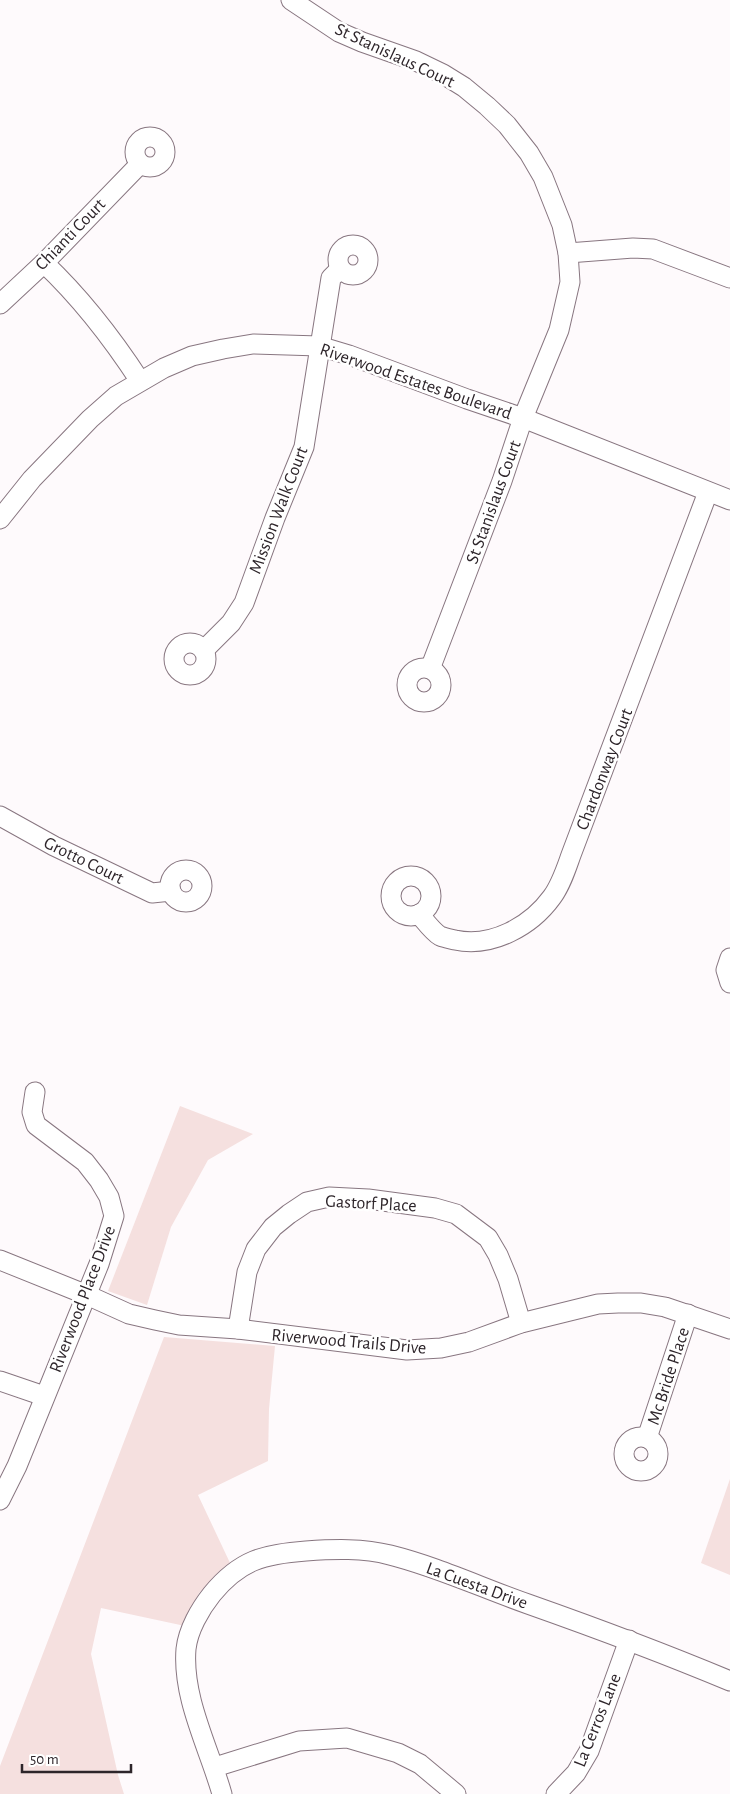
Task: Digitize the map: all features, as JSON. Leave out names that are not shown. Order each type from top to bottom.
[{"type":"street","name":"St Stanislaus Court","points":[[291,0],[339,32],[416,61],[443,74],[464,87],[487,106],[529,153],[543,177],[562,225],[568,253],[570,282],[559,330],[430,669]]},
{"type":"street","name":"Chianti Court","points":[[0,304],[44,263],[140,164]]},
{"type":"street","points":[[568,253],[633,248],[653,249],[730,278]]},
{"type":"street","points":[[44,263],[116,343],[140,381]]},
{"type":"street","name":"Mission Walk Court","points":[[204,650],[231,623],[244,603],[275,518],[304,447],[331,278],[340,269]]},
{"type":"street","name":"Riverwood Estates Boulevard","points":[[0,519],[32,479],[90,419],[116,396],[164,368],[192,356],[253,344],[319,346],[349,355],[524,418],[730,500]]},
{"type":"street","name":"Chardonway Court","points":[[419,914],[440,936],[460,941],[481,941],[496,938],[512,931],[542,910],[553,896],[571,855],[708,492]]},
{"type":"street","name":"Grotto Court","points":[[0,816],[54,846],[152,893],[170,891]]},
{"type":"street","points":[[730,958],[726,970],[730,983]]},
{"type":"street","name":"Riverwood Place Drive","points":[[0,1500],[17,1466],[87,1294],[99,1264],[114,1216],[109,1197],[85,1162],[36,1126],[32,1112],[35,1092]]},
{"type":"street","name":"Gastorf Place","points":[[238,1329],[246,1272],[256,1249],[273,1227],[289,1214],[307,1202],[329,1197],[435,1208],[456,1214],[488,1238],[498,1255],[508,1279],[520,1323]]},
{"type":"street","name":"Riverwood Trails Drive","points":[[0,1260],[87,1294],[129,1314],[155,1320],[179,1325],[238,1329],[407,1350],[441,1348],[469,1342],[520,1323],[598,1304],[618,1302],[665,1307],[730,1329]]},
{"type":"street","name":"Mc Bride Place","points":[[647,1438],[688,1314]]},
{"type":"street","points":[[0,1380],[44,1396]]},
{"type":"street","name":"La Cuesta Drive","points":[[222,1794],[190,1697],[186,1672],[186,1647],[194,1624],[208,1600],[222,1583],[236,1570],[253,1560],[269,1556],[331,1549],[361,1550],[389,1555],[424,1565],[526,1604],[629,1640],[730,1681]]},
{"type":"street","name":"La Cerros Lane","points":[[556,1794],[576,1773],[589,1751],[629,1640]]},
{"type":"street","points":[[215,1768],[299,1741],[347,1738],[398,1753],[420,1764],[456,1794]]},
{"type":"shaded area","points":[[180,1106],[253,1134],[208,1160],[171,1227],[147,1305],[108,1291]]},
{"type":"shaded area","points":[[164,1337],[275,1346],[269,1409],[268,1461],[198,1495],[231,1565],[199,1593],[185,1626],[101,1608],[91,1654],[124,1794],[0,1794],[0,1766]]},
{"type":"shaded area","points":[[730,1479],[730,1575],[701,1563]]}]
